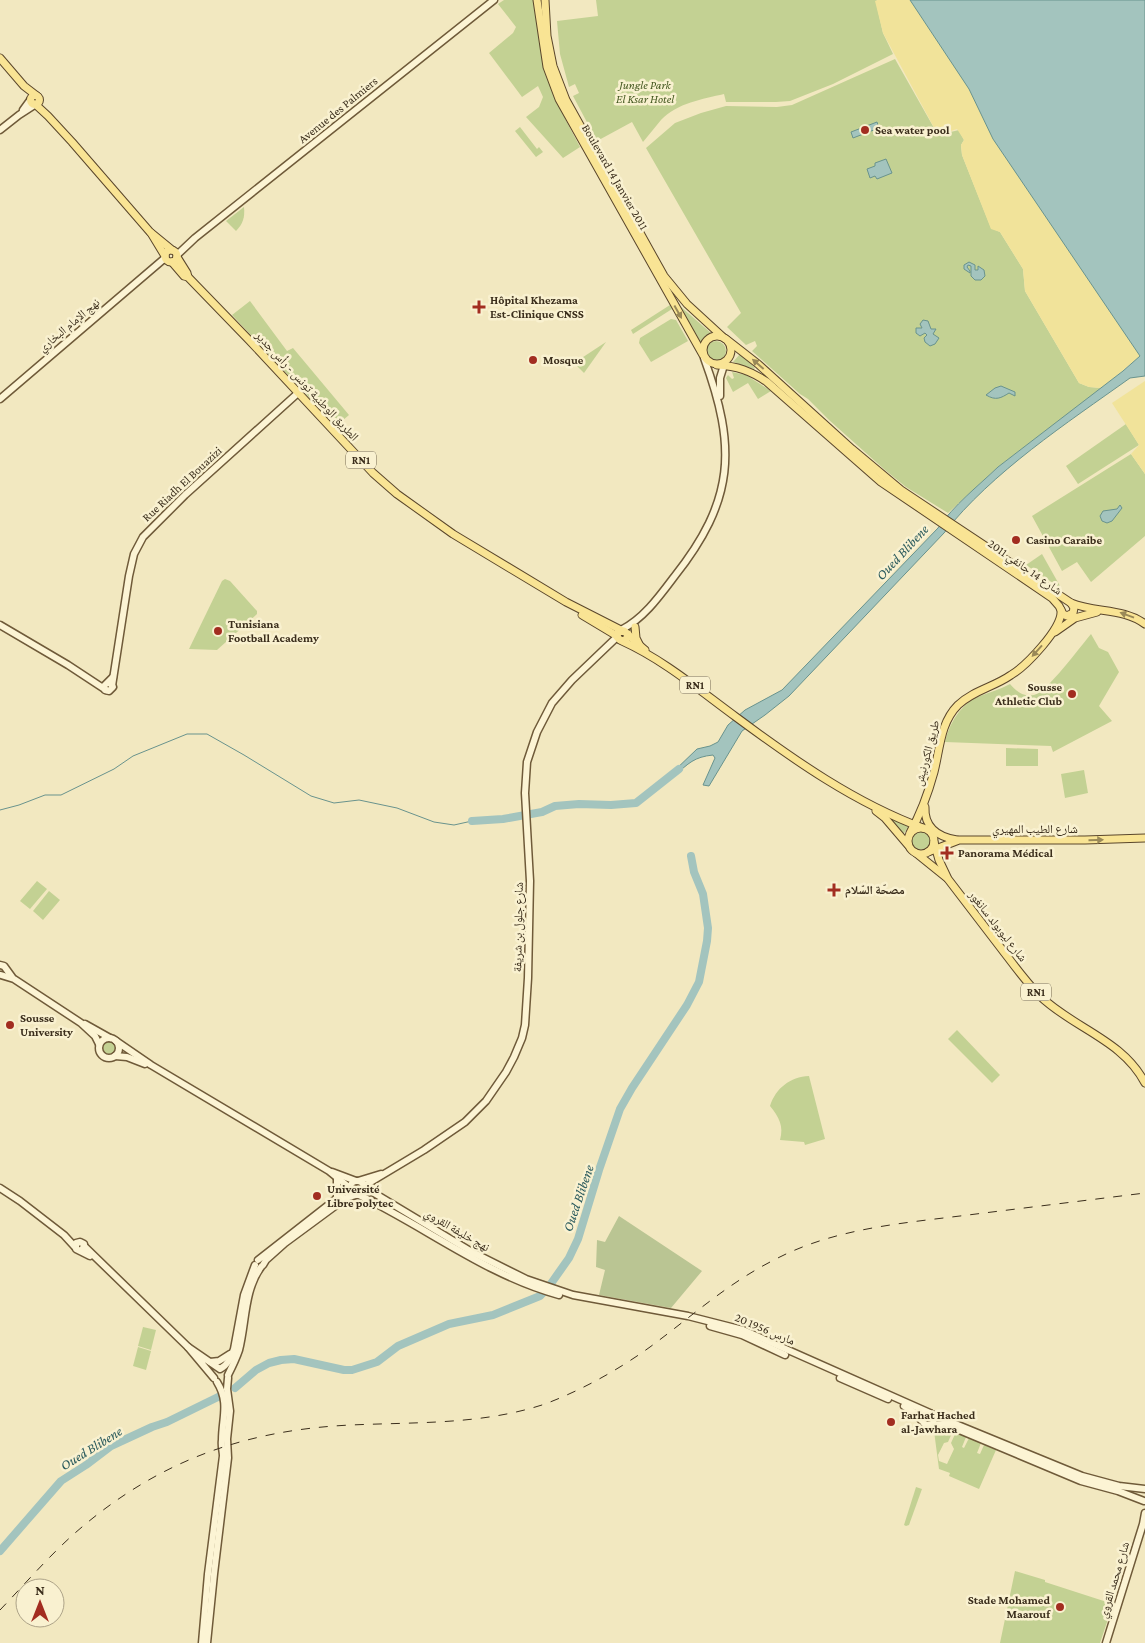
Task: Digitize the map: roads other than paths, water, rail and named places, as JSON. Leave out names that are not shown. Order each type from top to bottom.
[{"type":"main road","name":"Avenue des Palmiers","points":[[172,256],[494,0]]},
{"type":"main road","name":"Boulevard 14 Janvier 2011","points":[[537,0],[547,67],[559,99],[704,356]]},
{"type":"main road","name":"Boulevard 14 Janvier 2011","points":[[544,0],[550,55],[566,100],[664,276],[687,304],[725,338],[758,364],[884,476],[942,519]]},
{"type":"main road","name":"الطريق الوطنية تونس - رأس جدير","points":[[0,58],[48,116],[187,272],[188,277],[373,473],[397,494],[453,534],[642,648],[654,659]]},
{"type":"main road","points":[[0,130],[35,101]]},
{"type":"main road","name":"نهج الإمام البخاري","points":[[0,399],[172,256]]},
{"type":"main road","points":[[622,636],[635,627],[690,557],[709,523],[723,488],[726,462],[720,404],[720,384],[722,364],[731,352],[731,347],[725,338],[714,336],[709,338],[703,346],[704,356],[720,404]]},
{"type":"main road","points":[[704,356],[710,363],[746,370],[767,382],[875,477],[897,494],[952,526]]},
{"type":"main road","name":"Rue Riadh El Bouazizi","points":[[109,684],[114,676],[134,554],[143,538],[185,496],[298,393]]},
{"type":"main road","name":"شارع 14 جانفي 2011","points":[[952,526],[1052,598],[1065,615],[1071,615],[1074,610],[1071,603]]},
{"type":"main road","name":"شارع 14 جانفي 2011","points":[[952,526],[1071,603],[1086,608],[1128,615],[1145,624]]},
{"type":"main road","name":"طريق الكورنيش","points":[[910,833],[926,801],[940,740],[949,716],[960,703],[972,694],[995,685],[1015,673],[1051,635],[1061,618],[1061,610]]},
{"type":"main road","points":[[1051,635],[1075,618],[1107,611]]},
{"type":"main road","points":[[622,636],[629,626],[646,612]]},
{"type":"main road","points":[[0,625],[91,679],[106,690],[104,686],[109,684]]},
{"type":"main road","points":[[635,627],[636,638],[642,648]]},
{"type":"main road","name":"الطريق الوطنية تونس - رأس جدير","points":[[622,636],[697,686],[734,716],[787,754],[866,803],[885,818],[909,846]]},
{"type":"main road","name":"شارع جلول بن شريفة","points":[[361,1184],[376,1180],[450,1132],[477,1111],[495,1090],[508,1070],[520,1045],[525,1025],[529,952],[530,881],[525,784],[527,762],[552,703],[572,680],[606,648],[622,636]]},
{"type":"main road","points":[[91,679],[109,684]]},
{"type":"main road","points":[[926,801],[925,815],[930,827],[942,836],[959,840]]},
{"type":"main road","name":"الطريق الوطنية تونس - رأس جدير","points":[[866,803],[923,828]]},
{"type":"main road","points":[[909,846],[908,839],[910,833],[917,828],[923,828]]},
{"type":"main road","name":"RN1","points":[[923,828],[932,833],[935,846]]},
{"type":"main road","name":"شارع الطيب المهيري","points":[[935,846],[959,840],[1145,838]]},
{"type":"main road","name":"RN1","points":[[909,846],[916,853]]},
{"type":"main road","points":[[916,853],[928,852],[935,846]]},
{"type":"main road","name":"شارع ليوبولد سانغور","points":[[935,846],[948,879],[1041,997],[1063,1014],[1115,1047],[1135,1065],[1145,1083]]},
{"type":"main road","name":"شارع ليوبولد سانغور","points":[[916,853],[948,879]]},
{"type":"main road","points":[[2,971],[81,1022],[116,1041],[151,1066],[329,1171],[350,1188],[352,1193],[358,1195]]},
{"type":"main road","points":[[81,1022],[95,1036],[102,1056],[109,1058],[115,1056],[127,1057],[151,1066]]},
{"type":"main road","points":[[99,1044],[104,1039],[110,1038]]},
{"type":"main road","points":[[115,1056],[119,1047],[116,1041]]},
{"type":"main road","name":"نهج خليفة القروي","points":[[329,1171],[361,1184],[472,1252],[539,1286]]},
{"type":"main road","name":"شارع جلول بن شريفة","points":[[361,1184],[387,1172]]},
{"type":"main road","points":[[337,1198],[338,1179]]},
{"type":"main road","points":[[376,1180],[376,1194]]},
{"type":"main road","points":[[0,1182],[9,1192],[98,1261],[188,1347],[216,1380],[224,1396],[225,1406],[222,1439],[222,1486]]},
{"type":"main road","points":[[216,1380],[216,1372],[228,1362],[233,1352],[244,1295],[259,1264],[350,1188],[353,1182],[361,1184],[363,1192],[346,1198],[259,1264],[247,1305],[239,1350],[224,1383],[216,1380]]},
{"type":"main road","points":[[0,1188],[9,1192]]},
{"type":"main road","name":"نهج خليفة القروي","points":[[358,1195],[388,1209],[507,1276],[539,1286]]},
{"type":"main road","points":[[539,1286],[551,1291]]},
{"type":"main road","name":"20 مارس 1956","points":[[551,1291],[688,1316],[743,1330],[931,1414],[1082,1476],[1119,1486],[1145,1490]]},
{"type":"main road","name":"20 مارس 1956","points":[[551,1291],[580,1300],[692,1321],[742,1335],[911,1409],[921,1420]]},
{"type":"main road","points":[[188,1347],[220,1369],[226,1371],[228,1377],[227,1389],[230,1411],[227,1440],[228,1458],[222,1486],[207,1624],[207,1643]]},
{"type":"main road","points":[[206,1360],[211,1362],[219,1361],[233,1352]]},
{"type":"main road","points":[[931,1425],[934,1419],[931,1414],[924,1414],[921,1420],[926,1425],[931,1425],[945,1424],[1073,1478],[1118,1491],[1144,1501],[1143,1494],[1145,1490]]},
{"type":"main road","name":"شارع محمد القروي","points":[[1106,1643],[1144,1523],[1145,1513]]},
{"type":"main road","points":[[202,1643],[207,1624]]},
{"type":"water","points":[[910,0],[1145,0],[1145,376],[1130,378],[1031,450],[984,489],[789,696],[742,731],[709,786],[703,785],[715,758],[713,755],[692,761],[674,776],[672,773],[697,749],[718,742],[728,725],[745,710],[782,690],[938,528],[958,504],[998,467],[1140,356],[993,139],[969,89]]},
{"type":"water","name":"Sea water pool","points":[[877,122],[879,128],[853,138],[851,132]]},
{"type":"water","points":[[886,159],[892,173],[877,179],[875,176],[870,178],[867,169],[875,166],[875,163]]},
{"type":"water","points":[[969,262],[975,265],[975,270],[978,270],[978,266],[984,270],[985,276],[981,280],[975,280],[971,276],[971,266],[968,265],[967,267],[970,273],[964,269],[964,265]]},
{"type":"water","points":[[923,320],[928,321],[931,329],[936,329],[933,334],[939,338],[935,344],[930,346],[925,342],[924,338],[927,335],[925,333],[920,336],[916,333],[916,328],[922,328],[920,324]]},
{"type":"water","points":[[1001,386],[1015,392],[1015,396],[1009,393],[996,398],[986,395],[995,388]]},
{"type":"water","points":[[1120,505],[1122,508],[1112,521],[1107,523],[1102,521],[1100,516],[1103,511],[1117,509]]},
{"type":"waterway","points":[[0,810],[45,795],[61,795],[114,769],[133,756],[187,734],[207,734],[311,796],[334,803],[359,800],[397,808],[434,822],[454,825],[472,821]]},
{"type":"waterway","points":[[472,821],[503,819],[542,812],[555,806],[636,803],[679,769]]},
{"type":"waterway","name":"Oued Blibene","points":[[235,1388],[256,1370],[269,1363],[281,1360],[294,1359],[344,1370],[352,1370],[377,1362],[398,1346],[449,1324],[493,1315],[540,1296],[550,1285],[569,1258],[578,1239],[620,1109],[687,1005],[699,982],[708,928],[703,894],[694,872],[691,856]]},
{"type":"waterway","name":"Oued Blibene","points":[[0,1551],[61,1481],[111,1446],[218,1397]]},
{"type":"railway","points":[[0,1610],[65,1542],[106,1508],[137,1487],[169,1469],[203,1454],[274,1434],[311,1428],[449,1421],[497,1416],[521,1411],[545,1404],[586,1386],[625,1364],[741,1279],[774,1260],[822,1240],[847,1233],[898,1224],[1145,1193]]},
{"type":"place","name":"Sea water pool","points":[[865,130]]},
{"type":"place","name":"Hôpital Khezama Est-Clinique CNSS","points":[[479,307]]},
{"type":"place","name":"Mosque","points":[[533,360]]},
{"type":"place","name":"Casino Caraibe","points":[[1016,540]]},
{"type":"place","name":"Tunisiana Football Academy","points":[[218,631]]},
{"type":"place","name":"Sousse Athletic Club","points":[[1072,694]]},
{"type":"place","name":"Panorama Médical","points":[[947,853]]},
{"type":"place","name":"مصحّة السّلام","points":[[834,890]]},
{"type":"place","name":"Sousse University","points":[[10,1025]]},
{"type":"place","name":"Université Libre polytec","points":[[317,1196]]},
{"type":"place","name":"Farhat Hached al-Jawhara","points":[[891,1422]]},
{"type":"place","name":"Stade Mohamed Maarouf","points":[[1060,1607]]},
{"type":"park label","name":"Jungle Park El Ksar Hotel","points":[[645,92]]}]
